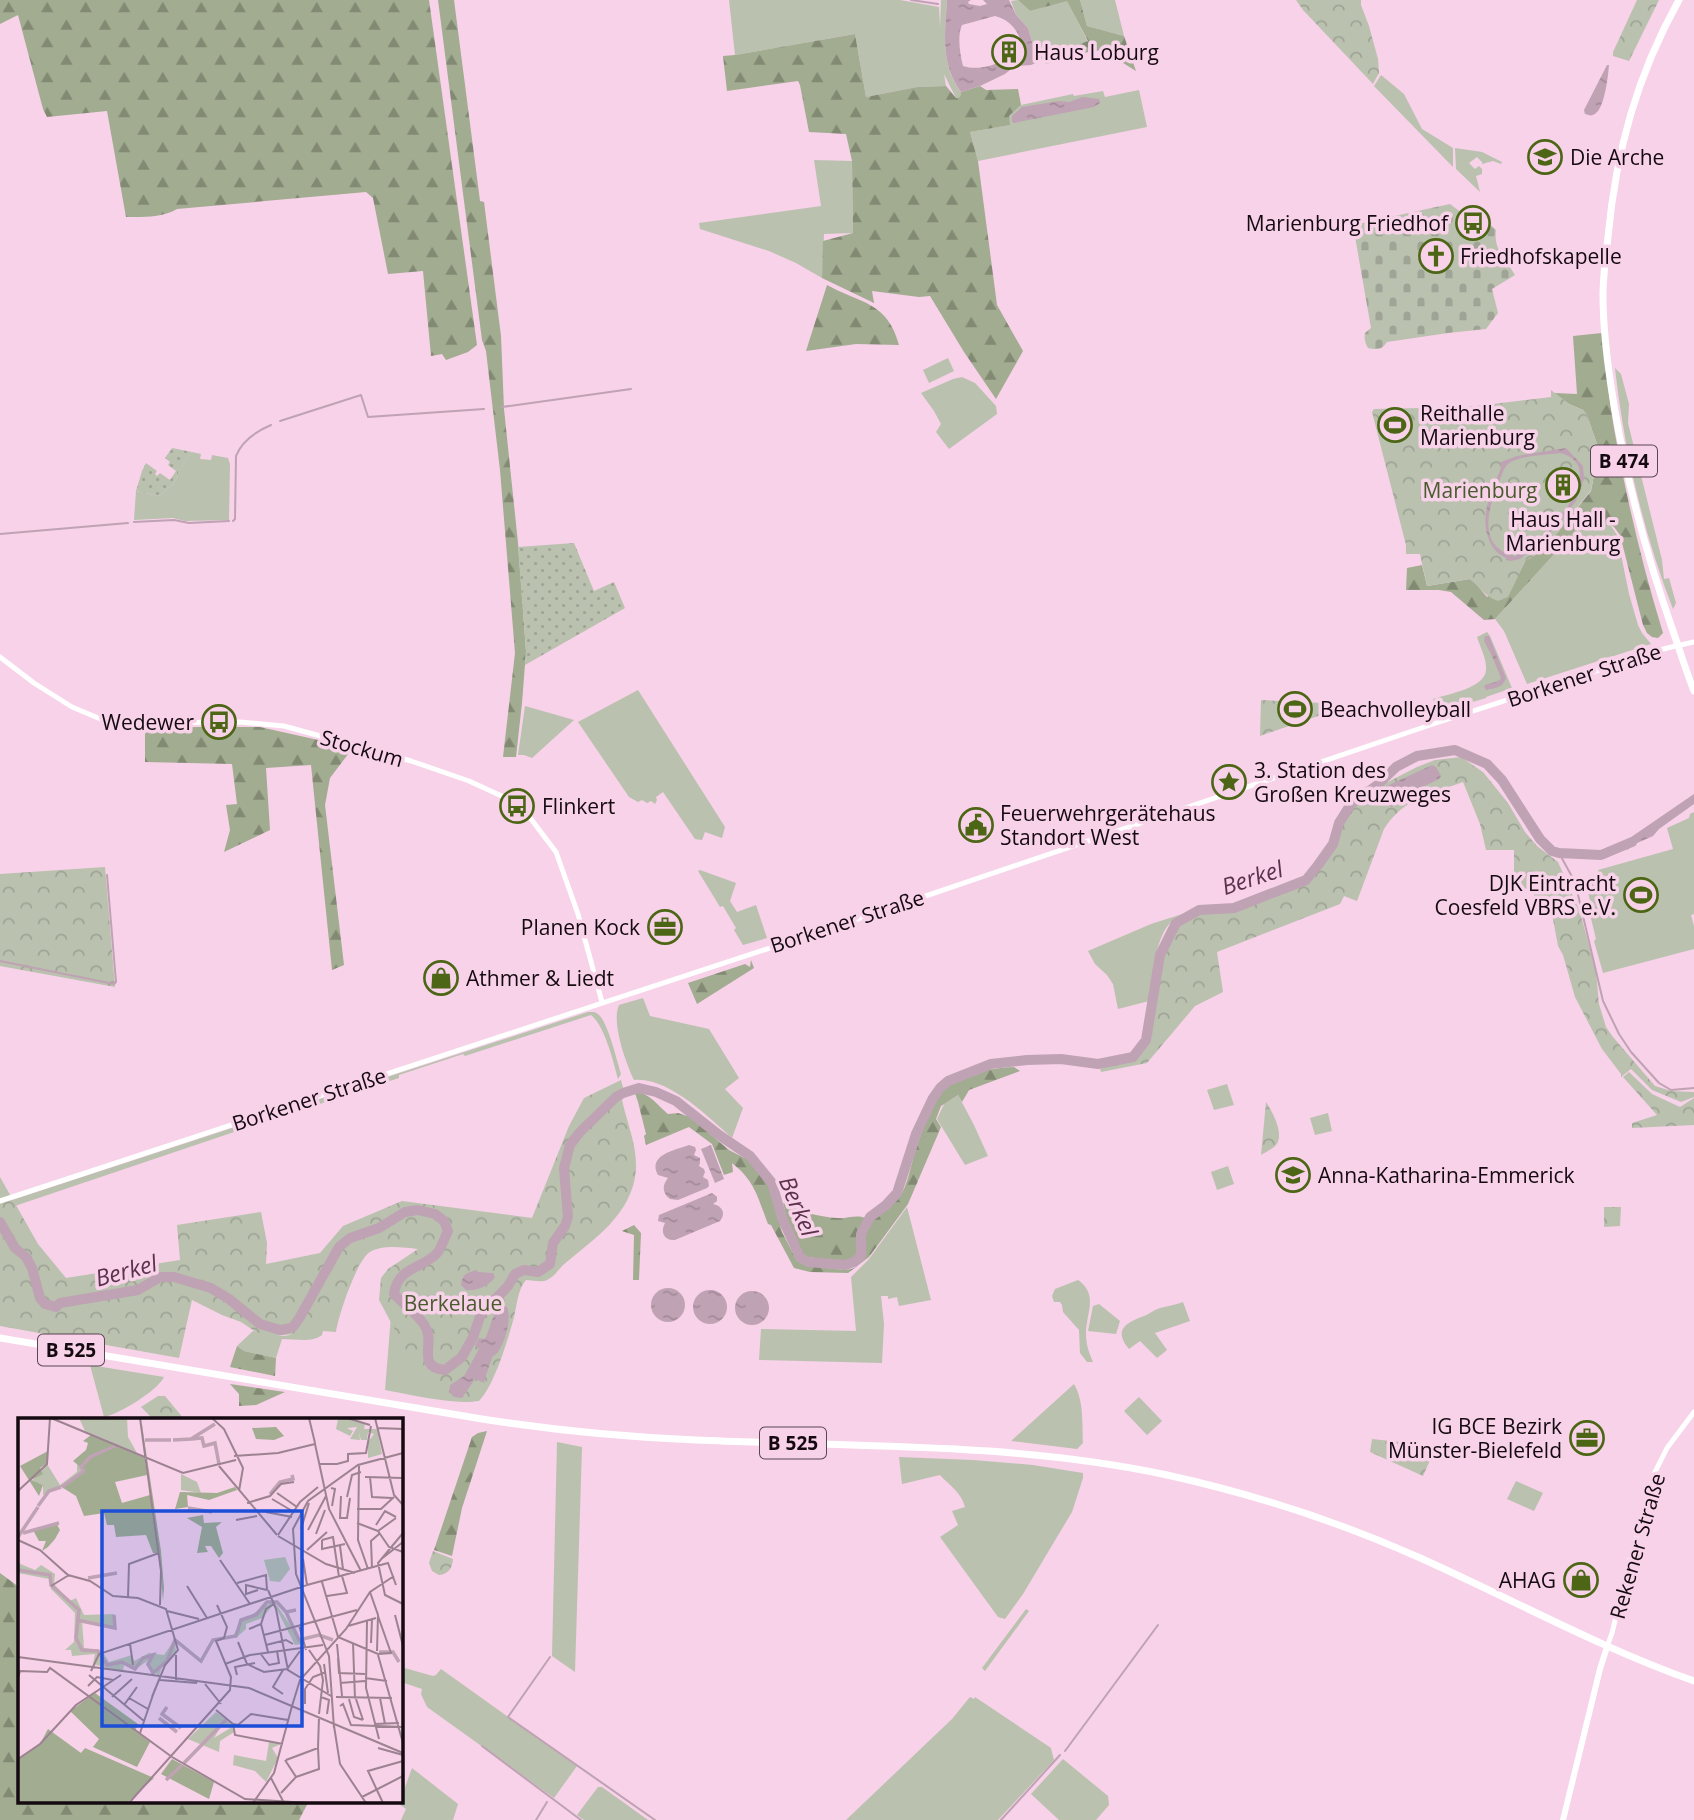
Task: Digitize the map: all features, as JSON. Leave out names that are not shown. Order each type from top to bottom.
[{"type":"main road","name":"B 474","points":[[1679,0],[1646,69],[1624,136],[1613,187],[1603,295],[1605,343],[1611,388],[1627,474],[1646,550],[1694,691]]},
{"type":"main road","name":"B 525","points":[[0,1338],[551,1429],[668,1439],[999,1451],[1094,1462],[1164,1474],[1245,1494],[1374,1538],[1607,1647],[1694,1681]]},
{"type":"main road","points":[[1563,1820],[1607,1647]]},
{"type":"street","name":"Borkener Straße","points":[[0,1200],[1006,869],[1436,723],[1694,642]]},
{"type":"street","name":"Stockum","points":[[0,657],[72,707],[103,720],[124,723],[240,722],[284,726],[411,761],[469,781],[504,797],[531,819],[556,852],[578,914],[601,1002]]},
{"type":"street","name":"Rekener Straße","points":[[1607,1647],[1655,1472],[1667,1448],[1694,1412]]},
{"type":"green space","points":[[0,0],[429,0],[477,345],[468,352],[446,360],[442,354],[431,356],[423,271],[388,274],[373,198],[366,192],[177,209],[158,215],[126,217],[107,111],[47,117],[18,15],[0,24]]},
{"type":"green space","points":[[438,0],[454,0],[501,336],[504,409],[526,651],[516,757],[503,757],[515,653],[500,470]]},
{"type":"green space","points":[[729,0],[900,0],[939,7],[940,27],[941,0],[947,0],[945,48],[954,82],[961,92],[960,97],[956,98],[944,74],[946,86],[917,87],[866,97],[855,34],[735,55]]},
{"type":"green space","points":[[1018,0],[1030,11],[1067,0],[1088,42],[1038,62],[1028,28],[1016,15],[1011,1]]},
{"type":"green space","points":[[1018,0],[1080,0],[1087,26],[1124,36],[1136,71],[1102,50],[1077,54],[1046,64],[1043,58],[1088,41],[1067,1],[1030,11]]},
{"type":"green space","points":[[1080,0],[1115,0],[1124,36],[1087,26]]},
{"type":"green space","points":[[1296,0],[1361,0],[1378,59],[1379,73],[1373,84],[1303,10]]},
{"type":"green space","points":[[1637,0],[1659,0],[1629,61],[1613,56],[1613,52]]},
{"type":"green space","points":[[855,34],[866,97],[917,87],[946,86],[956,98],[960,97],[961,92],[980,86],[986,90],[1018,89],[1021,105],[1009,116],[1010,125],[970,132],[978,161],[997,305],[1023,351],[996,399],[930,296],[872,291],[874,303],[822,278],[823,241],[853,233],[852,161],[846,134],[809,132],[798,81],[727,91],[723,56]]},
{"type":"green space","points":[[1381,75],[1404,94],[1422,129],[1453,148],[1453,167],[1374,86]]},
{"type":"green space","points":[[1139,90],[1147,127],[978,161],[970,132],[1009,125],[1009,116],[1021,105],[1073,94],[1103,91],[1105,97]]},
{"type":"green space","points":[[1455,148],[1482,152],[1502,162],[1482,164],[1477,157],[1469,163],[1475,169],[1479,166],[1482,169],[1482,174],[1476,176],[1480,192],[1456,169]]},
{"type":"green space","points":[[814,160],[852,161],[853,233],[824,234],[822,278],[769,251],[700,229],[699,223],[821,206]]},
{"type":"green space","points":[[1450,204],[1475,223],[1490,224],[1496,230],[1498,249],[1515,275],[1492,289],[1498,313],[1486,329],[1387,342],[1379,349],[1368,348],[1365,333],[1371,328],[1353,225]]},
{"type":"green space","points":[[827,285],[880,312],[894,331],[899,345],[856,344],[806,351]]},
{"type":"green space","points":[[1602,333],[1611,409],[1625,484],[1663,633],[1658,638],[1647,633],[1620,535],[1614,527],[1601,519],[1577,529],[1495,619],[1484,620],[1451,592],[1406,590],[1407,568],[1422,565],[1427,586],[1470,579],[1487,597],[1559,531],[1591,491],[1599,450],[1587,415],[1554,393],[1577,394],[1573,336]]},
{"type":"green space","points":[[948,358],[954,371],[929,383],[923,370]]},
{"type":"green space","points":[[1615,368],[1621,374],[1629,404],[1628,423],[1662,560],[1664,579],[1669,578],[1676,603],[1673,609],[1636,490]]},
{"type":"green space","points":[[962,377],[975,383],[996,406],[997,414],[949,449],[936,432],[941,424],[921,393]]},
{"type":"green space","name":"Marienburg","points":[[1551,390],[1587,415],[1599,450],[1591,490],[1559,531],[1534,556],[1526,560],[1508,597],[1498,601],[1493,599],[1470,579],[1427,586],[1420,554],[1406,554],[1372,412],[1374,409],[1467,407],[1551,397]]},
{"type":"green space","points":[[172,448],[192,452],[173,484],[159,496],[136,491],[146,463],[157,471],[157,476],[160,473],[170,480],[176,471],[168,465],[170,462],[165,458]]},
{"type":"green space","points":[[192,452],[201,454],[200,459],[211,460],[212,455],[228,458],[229,520],[134,520],[136,491],[159,496],[173,484],[177,473]]},
{"type":"green space","points":[[1601,519],[1609,523],[1617,535],[1638,625],[1651,644],[1527,684],[1504,631],[1495,619],[1577,529]]},
{"type":"green space","points":[[574,543],[594,591],[614,582],[625,608],[525,665],[518,547]]},
{"type":"green space","points":[[1487,632],[1512,688],[1439,712],[1433,699],[1473,686],[1484,676],[1485,662],[1477,637]]},
{"type":"green space","points":[[638,690],[725,827],[722,838],[705,832],[702,840],[695,839],[663,792],[656,797],[655,804],[651,801],[638,802],[629,797],[578,722]]},
{"type":"green space","points":[[1261,700],[1322,703],[1321,715],[1260,736]]},
{"type":"green space","points":[[525,706],[574,720],[532,758],[518,755]]},
{"type":"green space","points":[[260,727],[352,749],[330,778],[325,805],[344,965],[332,970],[311,765],[266,768],[270,830],[224,852],[230,830],[226,805],[237,804],[232,764],[145,762],[145,728]]},
{"type":"green space","points":[[1461,757],[1483,772],[1508,803],[1525,832],[1537,846],[1558,862],[1580,912],[1596,972],[1599,1004],[1606,1027],[1655,1086],[1671,1091],[1694,1092],[1694,1097],[1681,1102],[1652,1090],[1631,1069],[1621,1077],[1602,1049],[1575,997],[1558,946],[1551,908],[1534,907],[1534,889],[1514,888],[1514,850],[1486,850],[1480,824],[1463,782],[1419,798],[1400,810],[1384,829],[1357,901],[1344,896],[1340,904],[1217,952],[1223,992],[1195,1006],[1147,1063],[1101,1072],[1100,1069],[1133,1058],[1148,1040],[1162,956],[1176,926],[1198,912],[1233,910],[1307,882],[1335,845],[1341,823],[1351,807],[1376,788],[1417,767],[1435,760]]},
{"type":"green space","name":"DJK Eintracht Coesfeld VBRS e.V.","points":[[1694,812],[1694,914],[1691,915],[1694,949],[1603,973],[1594,941],[1596,939],[1589,910],[1592,909],[1585,880],[1599,876],[1598,870],[1673,849],[1667,828],[1689,818]]},
{"type":"green space","points":[[105,867],[115,987],[0,966],[0,874]]},
{"type":"green space","points":[[698,871],[736,883],[730,901],[737,912],[756,905],[767,938],[743,945],[734,930],[736,928],[723,906],[720,907]]},
{"type":"green space","points":[[1182,914],[1171,922],[1161,938],[1149,1001],[1118,1009],[1113,984],[1095,964],[1088,951],[1151,924]]},
{"type":"green space","points":[[751,960],[754,968],[697,1004],[688,983],[745,964],[750,967]]},
{"type":"green space","points":[[643,998],[650,1016],[709,1029],[739,1078],[725,1089],[743,1108],[732,1138],[700,1109],[673,1091],[647,1080],[634,1080],[621,1042],[617,1012],[619,1005]]},
{"type":"green space","points":[[588,1012],[598,1014],[606,1026],[621,1074],[618,1079],[604,1035],[591,1015],[465,1056],[463,1054],[246,1128],[248,1122]]},
{"type":"green space","points":[[1014,1067],[1020,1071],[969,1090],[962,1102],[958,1095],[941,1106],[936,1119],[941,1127],[908,1204],[869,1257],[848,1273],[810,1272],[794,1268],[768,1224],[755,1190],[746,1176],[732,1163],[733,1172],[724,1175],[712,1144],[689,1127],[646,1145],[646,1134],[635,1093],[649,1097],[668,1114],[678,1113],[690,1117],[729,1150],[750,1161],[770,1187],[782,1232],[797,1261],[842,1270],[854,1268],[865,1255],[864,1239],[868,1227],[903,1191],[925,1123],[943,1090],[967,1076],[986,1070]]},
{"type":"green space","points":[[1629,1072],[1652,1094],[1680,1107],[1694,1098],[1694,1125],[1632,1128],[1632,1123],[1657,1115],[1623,1077]]},
{"type":"green space","name":"Berkelaue","points":[[621,1080],[625,1095],[622,1100],[636,1160],[628,1199],[610,1224],[552,1277],[542,1281],[526,1280],[523,1284],[499,1363],[490,1385],[479,1401],[464,1402],[439,1398],[443,1383],[418,1373],[379,1300],[381,1278],[388,1269],[418,1249],[397,1245],[376,1246],[368,1250],[362,1256],[348,1290],[335,1312],[327,1320],[304,1325],[294,1334],[269,1335],[256,1332],[241,1322],[192,1300],[179,1358],[0,1326],[0,1177],[38,1244],[66,1278],[180,1260],[177,1225],[261,1212],[267,1243],[266,1264],[320,1253],[343,1226],[402,1201],[532,1218],[569,1126],[584,1098]]},
{"type":"green space","points":[[1227,1084],[1234,1105],[1214,1110],[1207,1090]]},
{"type":"green space","points":[[958,1095],[988,1156],[965,1165],[937,1119],[944,1104]]},
{"type":"green space","points":[[1266,1102],[1277,1123],[1279,1135],[1276,1145],[1261,1155]]},
{"type":"green space","points":[[1328,1113],[1332,1131],[1315,1135],[1310,1118]]},
{"type":"green space","points":[[238,1126],[243,1129],[0,1211],[0,1204]]},
{"type":"green space","points":[[1228,1166],[1234,1184],[1217,1190],[1211,1172]]},
{"type":"green space","points":[[783,1203],[823,1216],[865,1218],[860,1229],[856,1257],[847,1262],[807,1257],[794,1240]]},
{"type":"green space","points":[[907,1207],[931,1300],[899,1306],[897,1297],[888,1299],[888,1296],[881,1296],[884,1324],[882,1363],[759,1360],[761,1329],[856,1331],[851,1277],[869,1259]]},
{"type":"green space","points":[[1604,1207],[1621,1207],[1620,1226],[1604,1227]]},
{"type":"green space","points":[[634,1225],[641,1233],[639,1280],[633,1280],[634,1235],[622,1231]]},
{"type":"green space","points":[[392,1230],[419,1249],[381,1248],[365,1257],[349,1289],[336,1332],[323,1331],[322,1335],[308,1340],[282,1339],[276,1358],[244,1351],[237,1346],[253,1331],[290,1335],[332,1277]]},
{"type":"green space","points":[[1078,1280],[1090,1298],[1086,1338],[1093,1362],[1087,1362],[1080,1353],[1079,1330],[1063,1312],[1060,1302],[1054,1302],[1052,1296],[1055,1289]]},
{"type":"green space","points":[[1183,1302],[1190,1321],[1155,1333],[1167,1350],[1157,1358],[1140,1341],[1129,1349],[1122,1336],[1127,1324],[1158,1309]]},
{"type":"green space","points":[[1099,1304],[1120,1321],[1116,1334],[1088,1331],[1093,1306]]},
{"type":"green space","points":[[391,1316],[475,1401],[444,1400],[385,1390]]},
{"type":"green space","points":[[237,1346],[244,1351],[276,1358],[275,1376],[230,1367]]},
{"type":"green space","points":[[90,1365],[164,1377],[154,1389],[137,1401],[104,1417]]},
{"type":"green space","points":[[230,1384],[285,1392],[256,1405],[239,1406],[239,1394]]},
{"type":"green space","points":[[1074,1384],[1081,1405],[1082,1420],[1083,1443],[1077,1449],[1011,1441]]},
{"type":"green space","points":[[158,1396],[165,1396],[183,1418],[152,1418],[141,1407]]},
{"type":"green space","points":[[1139,1397],[1162,1421],[1147,1435],[1124,1411]]},
{"type":"green space","points":[[487,1431],[462,1508],[452,1556],[434,1550],[472,1437]]},
{"type":"green space","points":[[1372,1439],[1409,1443],[1410,1448],[1431,1458],[1423,1476],[1370,1452]]},
{"type":"green space","points":[[557,1442],[582,1447],[575,1672],[552,1656]]},
{"type":"green space","points":[[899,1457],[1033,1465],[1083,1473],[1072,1512],[1005,1619],[998,1617],[940,1537],[958,1525],[952,1511],[965,1507],[961,1497],[940,1475],[902,1484]]},
{"type":"green space","points":[[1516,1481],[1543,1493],[1534,1511],[1507,1499]]},
{"type":"green space","points":[[433,1551],[453,1559],[448,1572],[439,1575],[432,1571],[429,1563]]},
{"type":"green space","points":[[0,1573],[18,1586],[18,1802],[308,1802],[299,1820],[0,1820]]},
{"type":"green space","points":[[1026,1609],[1029,1611],[985,1671],[982,1668]]},
{"type":"green space","points":[[402,1667],[433,1676],[441,1669],[577,1766],[554,1798],[427,1707],[421,1694],[422,1689],[402,1682]]},
{"type":"green space","points":[[970,1697],[975,1697],[1051,1748],[1054,1760],[998,1820],[846,1820],[952,1719]]},
{"type":"green space","points":[[1063,1759],[1108,1796],[1109,1805],[1096,1820],[1059,1820],[1031,1794]]},
{"type":"green space","points":[[412,1768],[458,1804],[453,1820],[401,1820],[406,1809],[399,1804],[402,1802]]},
{"type":"green space","points":[[598,1787],[602,1787],[648,1820],[584,1820],[577,1815]]},
{"type":"water","name":"Haus Loburg","points":[[947,0],[971,0],[969,4],[980,6],[987,4],[983,0],[1009,0],[1016,15],[1028,28],[1038,62],[1015,66],[1005,74],[961,92],[950,70],[945,48]],"holes":[[[995,16],[1015,29],[1022,52],[1002,57],[1001,61],[988,66],[963,66],[959,40],[962,25]]]},
{"type":"water","points":[[1607,65],[1608,76],[1602,104],[1594,114],[1585,114],[1584,110]]},
{"type":"water","points":[[1083,97],[1099,99],[1100,103],[1094,107],[1012,122],[1012,116],[1022,107],[1069,102]]},
{"type":"water","points":[[1566,448],[1583,466],[1584,479],[1576,501],[1555,528],[1520,559],[1510,561],[1493,547],[1488,537],[1485,519],[1501,462],[1517,456]],"holes":[[[1560,453],[1575,461],[1580,474],[1577,489],[1555,523],[1541,538],[1515,556],[1503,552],[1490,537],[1488,527],[1494,495],[1507,465],[1525,457]]]},
{"type":"water","points":[[1485,636],[1489,636],[1506,678],[1501,686],[1486,690],[1484,686],[1501,678],[1484,641]]},
{"type":"water","points":[[1432,765],[1441,776],[1439,779],[1408,794],[1392,807],[1381,802],[1381,793],[1387,786]]},
{"type":"water","points":[[1694,794],[1694,804],[1653,836],[1627,850],[1621,844]]},
{"type":"water","points":[[689,1145],[695,1147],[694,1155],[700,1158],[699,1166],[704,1169],[703,1177],[708,1180],[709,1186],[678,1200],[670,1199],[664,1189],[668,1178],[658,1175],[656,1163],[664,1154]]},
{"type":"water","points":[[711,1145],[724,1179],[715,1183],[701,1149]]},
{"type":"water","points":[[712,1193],[717,1197],[713,1204],[722,1211],[720,1221],[675,1240],[664,1235],[665,1223],[658,1221],[659,1215]]},
{"type":"water","points":[[476,1270],[493,1273],[495,1277],[482,1287],[466,1290],[461,1285],[463,1278]]},
{"type":"water","points":[[668,1288],[680,1293],[685,1305],[680,1317],[668,1322],[656,1317],[651,1305],[656,1293]]},
{"type":"water","points":[[710,1290],[722,1295],[727,1307],[722,1319],[710,1324],[698,1319],[693,1307],[698,1295]]},
{"type":"water","points":[[752,1291],[764,1296],[769,1308],[764,1320],[752,1325],[740,1320],[735,1308],[740,1296]]},
{"type":"water","points":[[504,1306],[507,1307],[509,1318],[507,1330],[484,1383],[475,1379],[462,1398],[454,1397],[449,1392],[450,1385],[464,1376],[479,1349],[475,1345],[479,1338],[485,1339],[494,1316]]},
{"type":"waterway","points":[[911,0],[938,4]]},
{"type":"waterway","points":[[502,407],[631,389]]},
{"type":"waterway","points":[[280,421],[361,395],[368,417],[484,409]]},
{"type":"waterway","points":[[233,521],[236,456],[250,437],[271,425]]},
{"type":"waterway","points":[[134,522],[229,521]]},
{"type":"waterway","points":[[0,534],[128,523]]},
{"type":"waterway","name":"Berkel","points":[[0,1222],[15,1248],[26,1257],[32,1268],[40,1298],[45,1304],[56,1307],[60,1303],[138,1290],[160,1277],[174,1277],[211,1288],[260,1324],[280,1330],[293,1327],[339,1247],[350,1238],[379,1228],[405,1212],[418,1210],[435,1214],[444,1221],[448,1231],[441,1247],[433,1257],[406,1272],[394,1294],[425,1326],[429,1340],[428,1360],[436,1368],[445,1370],[462,1357],[481,1314],[508,1286],[515,1274],[524,1270],[538,1272],[550,1264],[553,1243],[568,1217],[564,1168],[570,1145],[580,1132],[623,1093],[639,1088],[676,1101],[750,1156],[772,1183],[782,1218],[800,1257],[808,1262],[845,1265],[861,1256],[861,1234],[870,1217],[897,1193],[916,1134],[940,1088],[948,1081],[991,1064],[1061,1059],[1098,1064],[1133,1057],[1146,1040],[1160,955],[1176,923],[1199,910],[1234,908],[1306,880],[1333,844],[1339,823],[1351,804],[1396,767],[1417,756],[1455,750],[1487,764],[1502,780],[1540,839],[1552,851],[1601,855],[1632,842]]},
{"type":"waterway","points":[[1559,853],[1575,882],[1603,1001],[1619,1034],[1659,1083],[1671,1090],[1694,1088]]},
{"type":"waterway","points":[[0,961],[114,984],[116,982],[107,875]]},
{"type":"waterway","points":[[1065,1751],[1158,1625]]},
{"type":"waterway","points":[[550,1657],[508,1717],[655,1820]]},
{"type":"waterway","points":[[482,1746],[581,1820]]},
{"type":"waterway","points":[[1001,1820],[1060,1755]]},
{"type":"waterway","points":[[536,1820],[547,1802]]},
{"type":"place","name":"Haus Loburg","points":[[1009,52]]},
{"type":"place","name":"Die Arche","points":[[1545,157]]},
{"type":"place","name":"Marienburg Friedhof","points":[[1473,223]]},
{"type":"place","name":"Friedhofskapelle","points":[[1436,256]]},
{"type":"place","name":"Reithalle Marienburg","points":[[1395,425]]},
{"type":"place","name":"Haus Hall - Marienburg","points":[[1563,485]]},
{"type":"place","name":"Beachvolleyball","points":[[1295,709]]},
{"type":"place","name":"Wedewer","points":[[219,722]]},
{"type":"place","name":"3. Station des Großen Kreuzweges","points":[[1229,782]]},
{"type":"place","name":"Flinkert","points":[[517,806]]},
{"type":"place","name":"Feuerwehrgerätehaus Standort West","points":[[976,825]]},
{"type":"place","name":"DJK Eintracht Coesfeld VBRS e.V.","points":[[1641,895]]},
{"type":"place","name":"Planen Kock","points":[[665,927]]},
{"type":"place","name":"Athmer & Liedt","points":[[441,978]]},
{"type":"place","name":"Anna-Katharina-Emmerick","points":[[1293,1175]]},
{"type":"place","name":"IG BCE Bezirk Münster-Bielefeld","points":[[1587,1438]]},
{"type":"place","name":"AHAG","points":[[1581,1580]]}]
